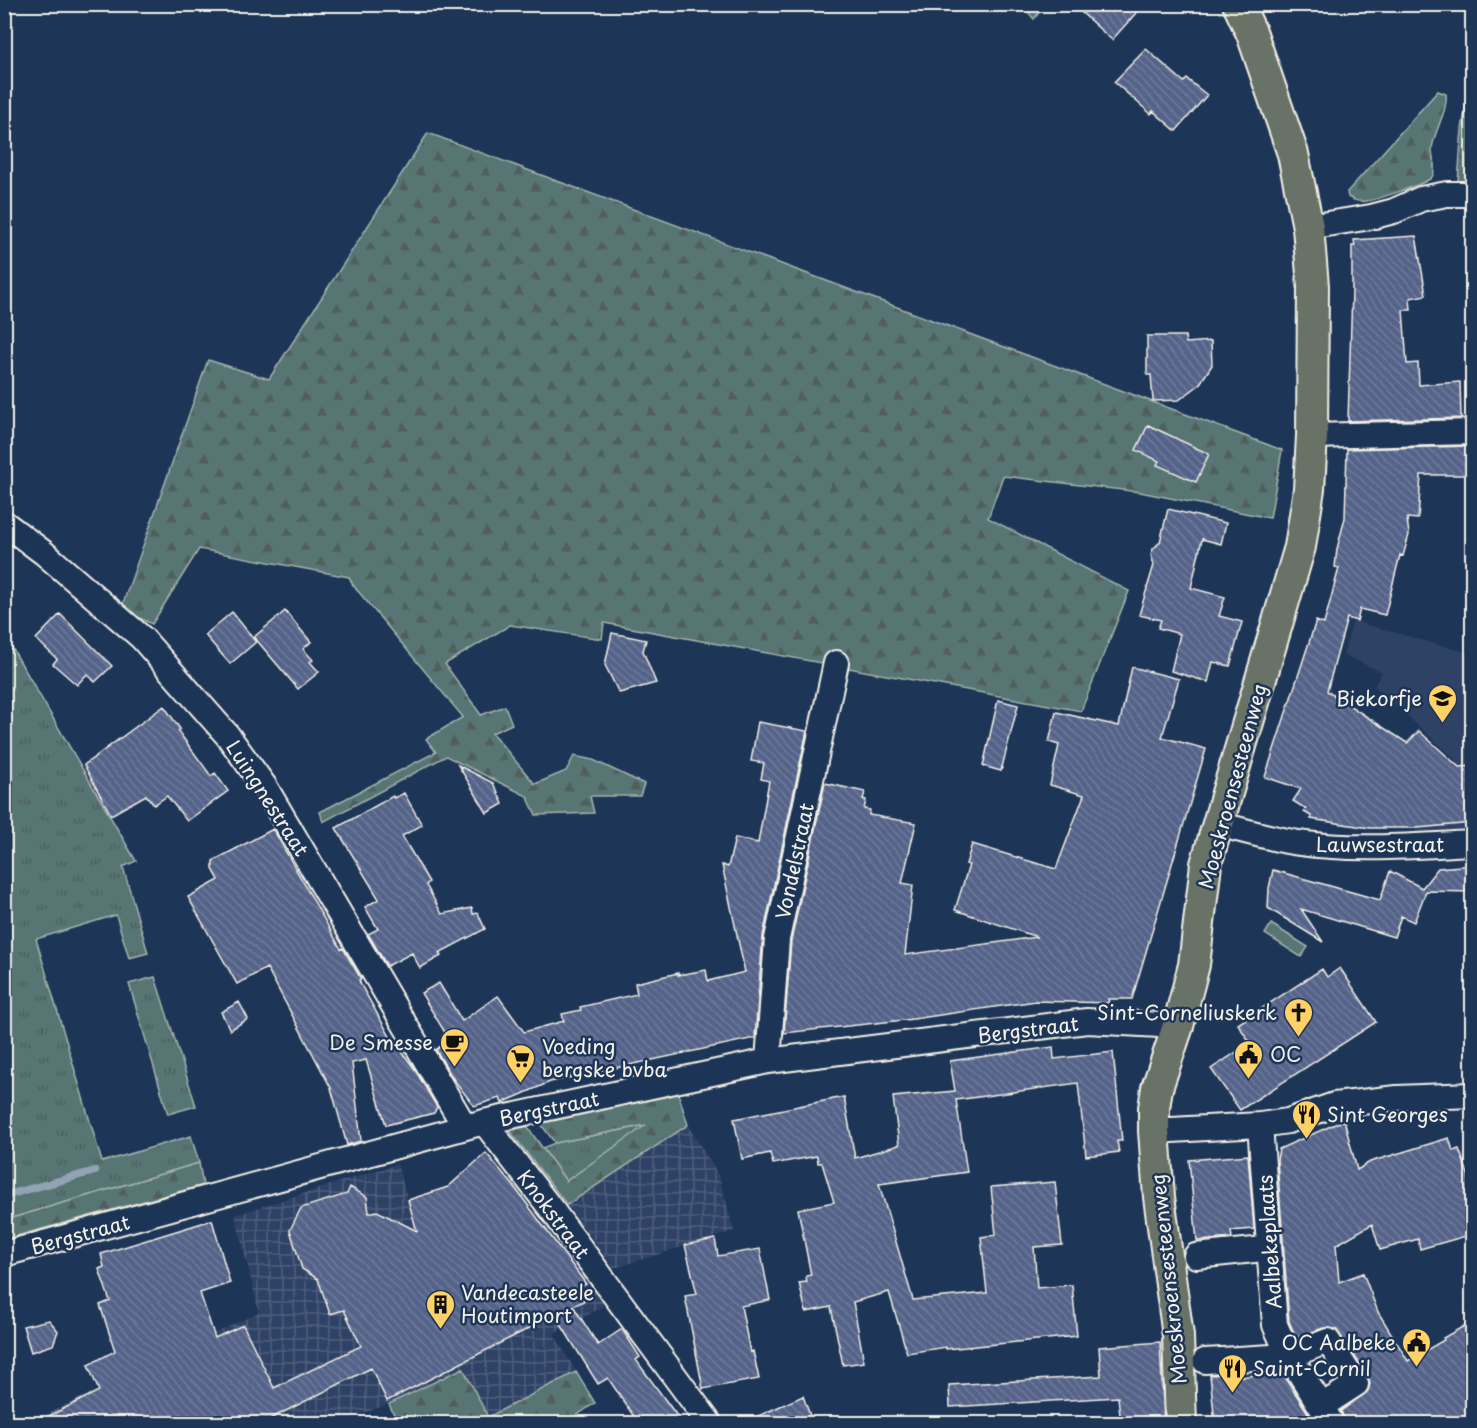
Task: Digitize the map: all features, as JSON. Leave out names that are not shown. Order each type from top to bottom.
[{"type":"main road","name":"Moeskroensesteenweg","points":[[1181,1424],[1178,1336],[1159,1197],[1154,1131],[1157,1088],[1178,1026],[1194,965],[1206,864],[1300,547],[1309,489],[1312,436],[1313,286],[1308,227],[1293,154],[1256,44],[1238,4]]},
{"type":"street","points":[[1308,227],[1371,217],[1394,211],[1421,199],[1447,194],[1473,194]]},
{"type":"street","points":[[1312,436],[1473,432]]},
{"type":"street","name":"Luingnestraat","points":[[4,523],[142,638],[228,736],[265,787],[474,1125]]},
{"type":"street","name":"Vondelstraat","points":[[768,1061],[777,939],[836,663]]},
{"type":"street","name":"Lauwsestraat","points":[[1218,824],[1298,843],[1348,847],[1473,843]]},
{"type":"street","name":"Bergstraat","points":[[4,1254],[474,1125],[768,1061],[1087,1021],[1178,1026]]},
{"type":"street","points":[[1154,1131],[1260,1125],[1288,1121],[1334,1104],[1397,1098],[1473,1095]]},
{"type":"street","name":"Knokstraat","points":[[474,1125],[552,1210],[710,1424]]},
{"type":"street","name":"Aalbekeplaats","points":[[1260,1125],[1275,1325],[1289,1356],[1332,1424]]},
{"type":"street","points":[[1196,1256],[1264,1249]]},
{"type":"street","points":[[1230,1352],[1251,1351],[1267,1340],[1270,1333]]},
{"type":"street","points":[[1204,1359],[1289,1356]]},
{"type":"shaded area","name":"Biekorfje","points":[[1353,621],[1472,654],[1472,828],[1416,834],[1413,786],[1431,782],[1455,759],[1374,686],[1382,672],[1343,655]]},
{"type":"shaded area","points":[[688,1125],[719,1176],[734,1231],[614,1268],[567,1205]]},
{"type":"shaded area","points":[[397,1164],[416,1226],[494,1259],[548,1225],[607,1304],[554,1334],[576,1372],[488,1417],[463,1368],[389,1404],[335,1423],[26,1424],[259,1312],[235,1215]]},
{"type":"green space","points":[[1022,5],[1045,5],[1034,19]]},
{"type":"green space","points":[[1472,88],[1471,183],[1458,181],[1463,122]]},
{"type":"green space","points":[[1438,91],[1446,94],[1446,101],[1433,142],[1432,177],[1412,187],[1372,200],[1359,201],[1348,197],[1347,192]]},
{"type":"green space","points":[[428,133],[1282,450],[1270,518],[1140,492],[1003,476],[988,518],[1129,591],[1081,711],[604,623],[602,639],[510,625],[445,664],[481,715],[505,706],[512,724],[492,733],[535,784],[566,771],[574,756],[593,760],[644,784],[640,796],[590,796],[594,813],[536,815],[527,796],[446,756],[323,822],[320,812],[436,752],[426,739],[463,717],[353,585],[349,577],[199,549],[152,624],[121,609],[208,360],[269,379]]},
{"type":"green space","points":[[4,634],[136,861],[123,867],[148,953],[129,958],[116,915],[36,939],[102,1162],[191,1136],[199,1163],[5,1220]]},
{"type":"green space","points":[[1271,924],[1308,947],[1301,957],[1265,934]]},
{"type":"green space","points":[[155,977],[196,1106],[168,1114],[129,984]]},
{"type":"green space","points":[[678,1093],[688,1125],[567,1205],[510,1131],[526,1125],[566,1181],[646,1125],[555,1143],[540,1123]]},
{"type":"green space","points":[[648,1125],[566,1181],[542,1148],[555,1143]]},
{"type":"green space","points":[[199,1163],[203,1185],[5,1239],[5,1220]]},
{"type":"green space","points":[[463,1368],[488,1417],[576,1372],[595,1403],[565,1423],[398,1423],[389,1404]]},
{"type":"building","points":[[1072,4],[1144,4],[1112,40]]},
{"type":"building","points":[[1146,49],[1184,82],[1187,79],[1207,95],[1176,131],[1153,111],[1151,114],[1114,82]]},
{"type":"building","points":[[1416,236],[1426,295],[1410,298],[1411,310],[1403,310],[1407,364],[1418,363],[1419,385],[1460,382],[1461,418],[1348,421],[1352,246],[1355,246],[1354,240]]},
{"type":"building","points":[[1147,336],[1185,336],[1186,343],[1211,341],[1212,365],[1199,385],[1179,400],[1153,401],[1151,375],[1147,375]]},
{"type":"building","points":[[1148,425],[1209,454],[1196,482],[1157,465],[1159,461],[1136,450]]},
{"type":"building","points":[[1473,446],[1473,475],[1421,475],[1418,519],[1407,518],[1409,535],[1403,556],[1400,555],[1385,615],[1360,609],[1357,621],[1347,618],[1327,691],[1407,743],[1419,731],[1459,767],[1473,766],[1473,823],[1417,828],[1370,828],[1311,819],[1311,816],[1304,812],[1306,809],[1293,801],[1301,789],[1265,777],[1316,621],[1324,624],[1339,568],[1335,567],[1345,518],[1347,449]]},
{"type":"building","points":[[1168,509],[1226,523],[1221,544],[1202,539],[1191,588],[1225,597],[1219,616],[1242,622],[1230,666],[1213,662],[1208,682],[1171,671],[1180,634],[1158,628],[1161,620],[1139,615],[1154,565],[1151,555],[1160,542]]},
{"type":"building","points":[[285,611],[311,642],[303,649],[313,660],[310,662],[319,672],[298,689],[254,637]]},
{"type":"building","points":[[232,612],[256,642],[230,664],[205,635]]},
{"type":"building","points":[[60,614],[112,666],[95,682],[87,674],[77,685],[53,664],[57,659],[36,639]]},
{"type":"building","points":[[612,633],[646,640],[643,651],[656,683],[619,693],[605,665]]},
{"type":"building","points":[[1132,667],[1179,679],[1162,737],[1206,749],[1132,999],[1108,999],[1109,1003],[1036,1001],[913,1019],[784,1033],[791,941],[825,783],[865,792],[864,809],[870,810],[869,815],[916,823],[902,883],[913,885],[905,955],[1037,937],[955,910],[969,865],[966,864],[972,844],[1056,869],[1084,795],[1050,785],[1059,745],[1049,742],[1056,712],[1119,726]]},
{"type":"building","points":[[998,700],[1018,705],[1001,771],[983,766]]},
{"type":"building","points":[[164,706],[180,729],[178,731],[211,776],[215,773],[228,791],[187,821],[167,796],[154,805],[146,795],[111,815],[84,765]]},
{"type":"building","points":[[758,722],[807,731],[763,936],[755,1038],[550,1082],[502,1103],[500,1098],[474,1106],[452,1077],[436,1050],[449,1039],[421,993],[439,983],[462,1021],[498,996],[524,1032],[564,1021],[562,1014],[581,1010],[580,1007],[637,994],[635,983],[678,973],[678,975],[706,970],[708,981],[745,972],[722,865],[728,867],[735,838],[758,843],[769,781],[761,779],[764,763],[751,761]]},
{"type":"building","points":[[458,765],[493,783],[503,804],[487,813]]},
{"type":"building","points":[[404,793],[422,825],[402,836],[429,882],[426,885],[442,914],[472,908],[473,914],[478,913],[485,929],[439,953],[441,956],[420,968],[412,953],[387,966],[368,934],[378,929],[365,907],[379,899],[336,828],[393,796],[394,798]]},
{"type":"building","points":[[273,829],[341,949],[343,948],[361,979],[359,980],[361,985],[397,1049],[399,1048],[414,1068],[437,1107],[434,1113],[386,1125],[366,1060],[352,1063],[361,1141],[347,1145],[331,1088],[267,968],[237,984],[188,897],[219,880],[213,869],[213,861]]},
{"type":"building","points":[[1473,865],[1473,892],[1426,891],[1414,922],[1401,916],[1394,937],[1301,909],[1323,942],[1268,908],[1273,870],[1380,900],[1390,871],[1422,888],[1438,868]]},
{"type":"building","name":"Sint-Corneliuskerk","points":[[1340,968],[1376,1022],[1240,1110],[1211,1069],[1250,1043],[1238,1024],[1322,969],[1327,977]]},
{"type":"building","points":[[239,1002],[248,1019],[230,1030],[221,1012]]},
{"type":"building","points":[[1053,1047],[1054,1059],[1113,1052],[1122,1141],[1117,1141],[1119,1152],[1086,1156],[1078,1083],[956,1100],[967,1172],[879,1184],[913,1300],[987,1293],[981,1237],[996,1235],[991,1187],[1055,1182],[1062,1245],[1034,1247],[1037,1288],[1072,1285],[1077,1336],[946,1349],[946,1347],[907,1353],[889,1292],[853,1302],[864,1362],[843,1365],[831,1307],[806,1312],[799,1283],[807,1282],[806,1276],[811,1275],[798,1209],[834,1202],[822,1163],[818,1163],[817,1156],[773,1164],[770,1153],[742,1159],[734,1119],[844,1097],[855,1158],[899,1145],[893,1097],[955,1091],[950,1061]]},
{"type":"building","points":[[1344,1120],[1357,1170],[1370,1162],[1449,1138],[1453,1151],[1459,1149],[1473,1188],[1473,1234],[1420,1249],[1418,1239],[1380,1250],[1372,1224],[1336,1245],[1339,1282],[1363,1273],[1378,1312],[1408,1361],[1473,1321],[1473,1424],[1346,1424],[1341,1411],[1368,1391],[1370,1384],[1368,1376],[1336,1329],[1323,1328],[1296,1338],[1289,1321],[1277,1160],[1279,1149]]},
{"type":"building","points":[[486,1153],[513,1185],[586,1284],[577,1289],[584,1301],[573,1306],[598,1345],[622,1329],[640,1357],[636,1360],[683,1424],[639,1424],[608,1378],[598,1384],[555,1315],[387,1401],[371,1368],[260,1424],[33,1424],[99,1391],[88,1365],[115,1351],[100,1305],[110,1301],[99,1269],[104,1267],[101,1254],[212,1220],[230,1283],[200,1293],[215,1338],[243,1325],[274,1388],[361,1346],[344,1310],[330,1314],[318,1279],[302,1269],[290,1230],[301,1208],[347,1194],[350,1187],[367,1197],[369,1213],[377,1211],[417,1231],[408,1200],[448,1187]]},
{"type":"building","points":[[1248,1155],[1254,1229],[1231,1231],[1232,1238],[1197,1241],[1189,1160]]},
{"type":"building","points":[[715,1239],[718,1256],[760,1249],[770,1300],[741,1306],[750,1352],[753,1351],[759,1379],[703,1389],[685,1296],[697,1294],[685,1245]]},
{"type":"building","points":[[49,1320],[58,1331],[53,1345],[31,1352],[23,1326]]},
{"type":"building","points":[[1160,1342],[1164,1424],[1121,1424],[1118,1397],[950,1407],[949,1385],[1101,1376],[1099,1347]]},
{"type":"building","points":[[1281,1371],[1315,1424],[1215,1424],[1210,1375],[1241,1373],[1242,1377]]},
{"type":"building","points":[[803,1396],[813,1424],[740,1424]]},
{"type":"waterway","points":[[4,1196],[95,1171]]},
{"type":"place","name":"Biekorfje","points":[[1443,724]]},
{"type":"place","name":"Sint-Corneliuskerk","points":[[1298,1038]]},
{"type":"place","name":"De Smesse","points":[[454,1068]]},
{"type":"place","name":"OC","points":[[1249,1080]]},
{"type":"place","name":"Voeding bergske bvba","points":[[521,1084]]},
{"type":"place","name":"Sint Georges","points":[[1306,1140]]},
{"type":"place","name":"Vandecasteele Houtimport","points":[[440,1330]]},
{"type":"place","name":"OC Aalbeke","points":[[1417,1368]]},
{"type":"place","name":"Saint-Cornil","points":[[1232,1394]]}]
